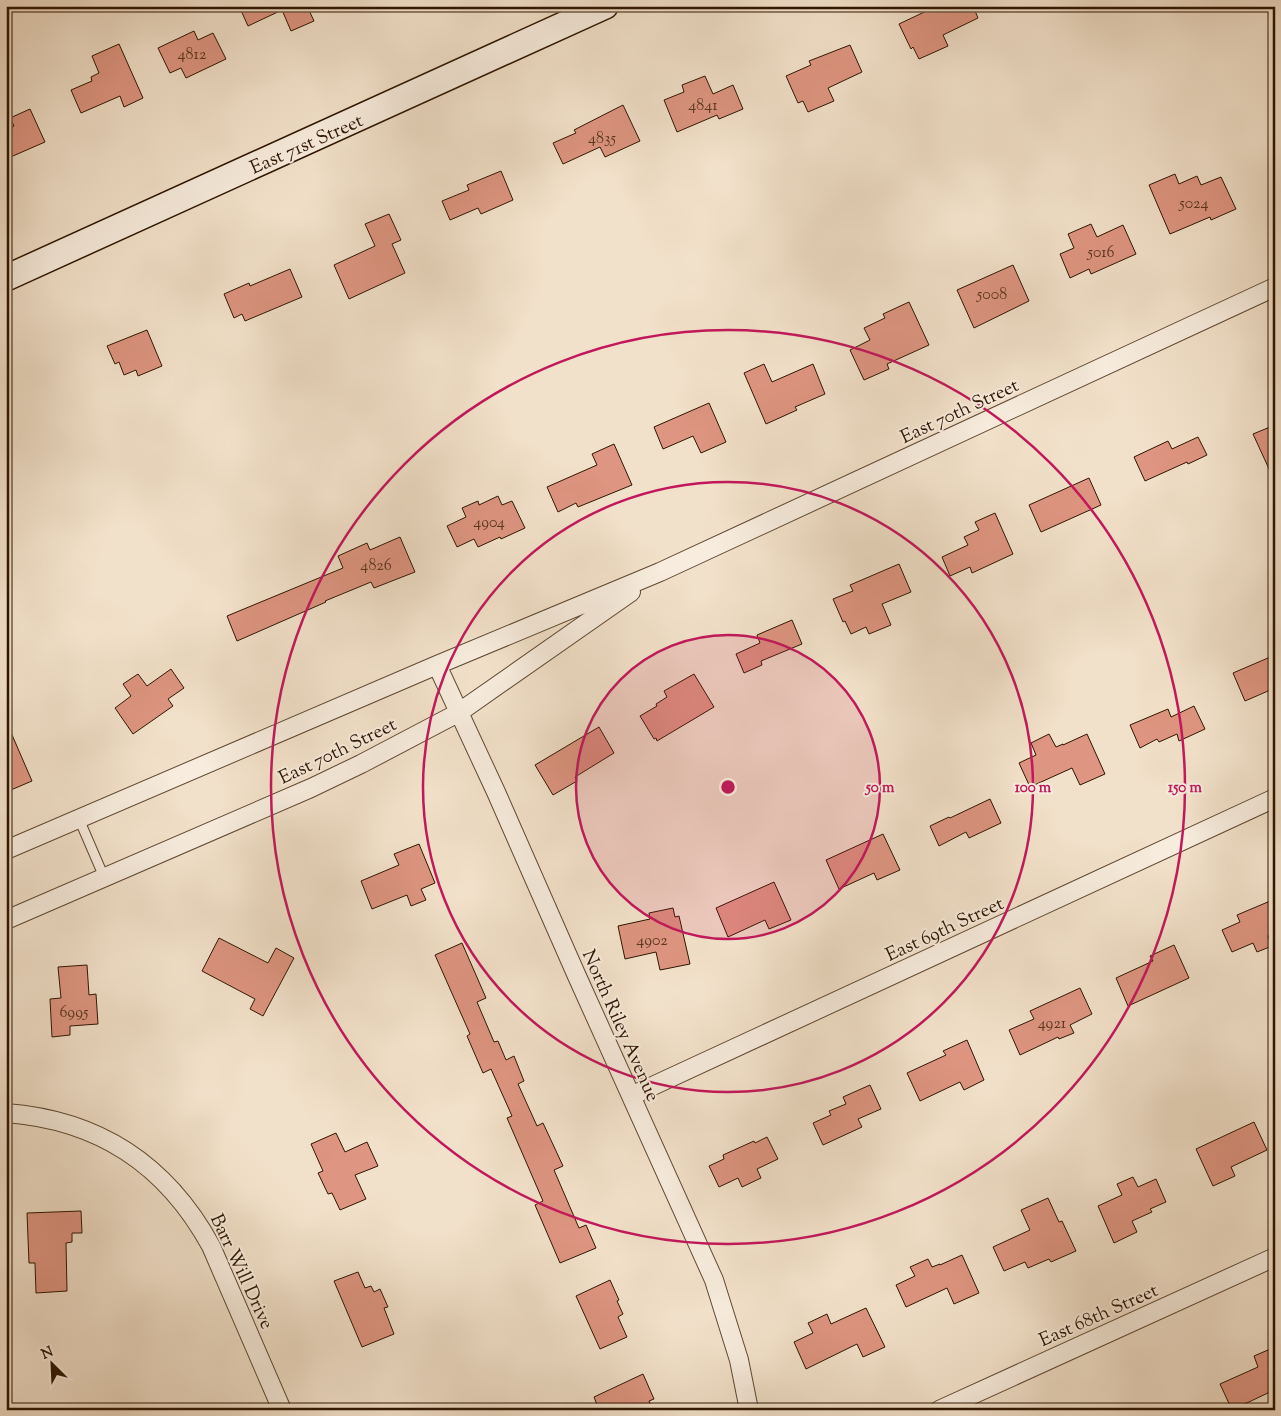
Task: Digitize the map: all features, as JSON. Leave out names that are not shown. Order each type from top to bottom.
[{"type":"main road","name":"East 71st Street","points":[[6,278],[605,6]]},
{"type":"street","name":"East 70th Street","points":[[6,850],[437,665],[660,572],[1275,287]]},
{"type":"street","name":"East 70th Street","points":[[6,920],[362,764],[458,712],[660,572]]},
{"type":"street","name":"North Riley Avenue","points":[[437,665],[496,792],[714,1280],[739,1360],[749,1410]]},
{"type":"street","name":"East 69th Street","points":[[631,1096],[1275,798]]},
{"type":"street","name":"Barr Will Drive","points":[[6,1113],[55,1120],[91,1132],[124,1150],[147,1166],[168,1185],[198,1222],[212,1246],[282,1410]]},
{"type":"street","name":"East 68th Street","points":[[939,1410],[1275,1257]]},
{"type":"lane","points":[[79,819],[104,878]]},
{"type":"building","points":[[239,6],[307,6],[314,21],[291,31],[282,10],[248,26]]},
{"type":"building","points":[[937,6],[973,6],[978,18],[943,35],[948,46],[919,59],[913,47],[911,49],[899,24]]},
{"type":"building","points":[[194,31],[198,40],[213,33],[226,59],[186,78],[181,68],[170,73],[158,48]]},
{"type":"building","points":[[119,44],[143,98],[124,107],[120,96],[81,113],[71,90],[92,81],[91,77],[99,73],[92,56]]},
{"type":"building","points":[[850,45],[862,72],[828,88],[834,101],[808,112],[803,101],[798,103],[786,76],[811,65],[809,61]]},
{"type":"building","points":[[705,76],[713,94],[733,85],[743,109],[719,119],[717,115],[677,132],[664,100],[684,92],[682,85]]},
{"type":"building","points":[[623,105],[640,141],[605,157],[600,147],[563,164],[553,143],[576,133],[574,130]]},
{"type":"building","points":[[30,109],[45,142],[6,159],[6,130],[14,126],[10,118]]},
{"type":"building","points":[[501,171],[513,200],[481,214],[478,208],[450,220],[442,201],[469,190],[467,185]]},
{"type":"building","points":[[1175,174],[1179,184],[1197,176],[1201,185],[1221,177],[1236,209],[1211,220],[1210,217],[1170,234],[1149,185]]},
{"type":"building","points":[[389,214],[401,240],[392,244],[405,273],[349,299],[334,265],[375,246],[365,224]]},
{"type":"building","points":[[1091,224],[1097,237],[1123,225],[1136,254],[1091,274],[1089,269],[1070,278],[1060,254],[1074,248],[1068,234]]},
{"type":"building","points":[[1013,265],[1029,301],[974,328],[957,290]]},
{"type":"building","points":[[290,269],[302,297],[245,321],[242,314],[234,318],[224,294],[249,283],[250,286]]},
{"type":"building","points":[[909,302],[929,345],[887,364],[889,369],[864,380],[850,350],[870,340],[864,328],[885,318],[883,314]]},
{"type":"building","points":[[147,330],[162,366],[138,376],[136,370],[124,375],[119,362],[115,364],[107,346]]},
{"type":"building","points":[[764,364],[772,382],[813,364],[825,394],[795,407],[797,410],[766,424],[744,373]]},
{"type":"building","points":[[709,403],[726,442],[701,453],[693,436],[663,449],[654,427]]},
{"type":"building","points":[[1275,425],[1275,482],[1253,434]]},
{"type":"building","points":[[1198,437],[1207,455],[1145,481],[1134,457],[1168,441],[1172,449]]},
{"type":"building","points":[[614,444],[632,485],[578,507],[576,503],[558,512],[547,487],[597,465],[592,454]]},
{"type":"building","points":[[1089,478],[1101,505],[1041,532],[1029,505]]},
{"type":"building","points":[[498,496],[502,505],[512,501],[525,528],[478,547],[474,539],[457,547],[447,526],[466,517],[462,508],[478,501],[479,505]]},
{"type":"building","points":[[995,513],[1013,554],[972,573],[970,567],[950,576],[942,557],[968,545],[964,537],[979,530],[975,522]]},
{"type":"building","points":[[400,537],[415,572],[374,588],[371,582],[237,641],[227,616],[343,568],[338,556],[367,543],[370,550]]},
{"type":"building","points":[[899,564],[911,592],[882,604],[891,625],[869,634],[866,627],[851,634],[845,621],[843,622],[833,599],[853,591],[850,585]]},
{"type":"building","points":[[792,620],[802,644],[761,661],[762,665],[744,673],[736,654],[760,643],[757,635]]},
{"type":"building","points":[[1275,655],[1275,688],[1245,701],[1233,673]]},
{"type":"building","points":[[171,669],[184,688],[168,699],[173,706],[133,734],[115,708],[131,696],[123,684],[138,674],[147,686]]},
{"type":"building","points":[[694,674],[714,707],[657,741],[640,716],[657,706],[656,704],[667,697],[664,691]]},
{"type":"building","points":[[1194,706],[1205,729],[1179,741],[1177,734],[1159,742],[1157,739],[1140,748],[1130,725],[1168,709],[1171,717]]},
{"type":"building","points":[[6,721],[32,781],[6,792]]},
{"type":"building","points":[[599,727],[614,753],[575,777],[577,781],[553,795],[535,765]]},
{"type":"building","points":[[1049,734],[1056,747],[1087,734],[1105,774],[1080,785],[1072,768],[1030,787],[1019,763],[1036,755],[1031,743]]},
{"type":"building","points":[[990,799],[1001,823],[969,838],[966,832],[939,846],[930,826]]},
{"type":"building","points":[[883,834],[900,870],[877,880],[874,873],[839,889],[826,860]]},
{"type":"building","points":[[419,844],[435,883],[421,889],[426,900],[411,906],[407,895],[372,909],[361,881],[399,865],[394,854]]},
{"type":"building","points":[[774,882],[791,920],[769,929],[765,920],[728,937],[716,908]]},
{"type":"building","points":[[1275,899],[1275,933],[1268,936],[1272,946],[1257,952],[1253,943],[1232,952],[1222,930],[1240,922],[1237,915]]},
{"type":"building","points":[[673,908],[675,917],[679,916],[690,964],[660,970],[656,952],[625,959],[618,926],[650,919],[649,913]]},
{"type":"building","points":[[219,938],[268,963],[276,948],[294,958],[263,1016],[250,1009],[255,999],[202,971]]},
{"type":"building","points":[[462,943],[486,998],[477,1002],[494,1042],[498,1041],[506,1060],[514,1056],[524,1081],[518,1084],[537,1126],[543,1123],[563,1166],[554,1170],[579,1228],[586,1225],[596,1248],[560,1263],[535,1205],[543,1201],[507,1118],[512,1116],[491,1069],[483,1073],[467,1036],[470,1034],[435,955]]},
{"type":"building","points":[[1174,945],[1189,978],[1128,1006],[1116,978],[1153,961],[1150,956]]},
{"type":"building","points":[[87,965],[89,995],[96,994],[98,1024],[70,1026],[70,1035],[52,1037],[50,999],[61,998],[58,967]]},
{"type":"building","points":[[1080,988],[1092,1014],[1070,1025],[1074,1033],[1059,1039],[1058,1037],[1020,1055],[1009,1030],[1034,1019],[1030,1011]]},
{"type":"building","points":[[967,1040],[984,1080],[964,1090],[960,1082],[920,1101],[907,1073],[946,1055],[943,1051]]},
{"type":"building","points":[[870,1085],[881,1109],[858,1119],[862,1127],[823,1145],[813,1123],[831,1115],[829,1111],[846,1104],[843,1097]]},
{"type":"building","points":[[1254,1122],[1267,1150],[1231,1167],[1235,1176],[1213,1186],[1196,1149]]},
{"type":"building","points":[[336,1133],[345,1152],[367,1142],[378,1166],[355,1175],[366,1199],[340,1210],[332,1193],[328,1194],[318,1173],[323,1171],[311,1144]]},
{"type":"building","points":[[767,1137],[778,1159],[757,1169],[761,1178],[742,1187],[738,1178],[719,1187],[709,1166],[724,1159],[723,1155]]},
{"type":"building","points":[[1133,1177],[1138,1187],[1156,1179],[1166,1202],[1150,1209],[1152,1212],[1132,1221],[1137,1232],[1114,1243],[1098,1206],[1122,1195],[1117,1184]]},
{"type":"building","points":[[1048,1198],[1059,1222],[1062,1221],[1076,1251],[1051,1262],[1049,1259],[1028,1268],[1025,1262],[1004,1271],[993,1247],[1030,1230],[1021,1210]]},
{"type":"building","points":[[81,1211],[82,1233],[72,1233],[72,1242],[66,1243],[67,1291],[36,1293],[35,1263],[29,1263],[27,1213]]},
{"type":"building","points":[[962,1255],[979,1293],[954,1304],[947,1288],[906,1307],[896,1285],[915,1276],[910,1267],[928,1259],[932,1267]]},
{"type":"building","points":[[358,1272],[365,1288],[371,1286],[374,1292],[380,1289],[388,1307],[384,1308],[394,1334],[362,1347],[334,1281]]},
{"type":"building","points":[[610,1280],[623,1314],[618,1317],[627,1337],[600,1349],[576,1296]]},
{"type":"building","points":[[866,1308],[885,1347],[863,1357],[857,1344],[806,1369],[794,1342],[813,1333],[808,1323],[827,1314],[831,1324]]},
{"type":"building","points":[[1275,1347],[1275,1404],[1270,1392],[1232,1410],[1220,1384],[1258,1367],[1254,1356]]},
{"type":"building","points":[[643,1374],[654,1399],[649,1401],[653,1410],[599,1410],[594,1397]]}]
